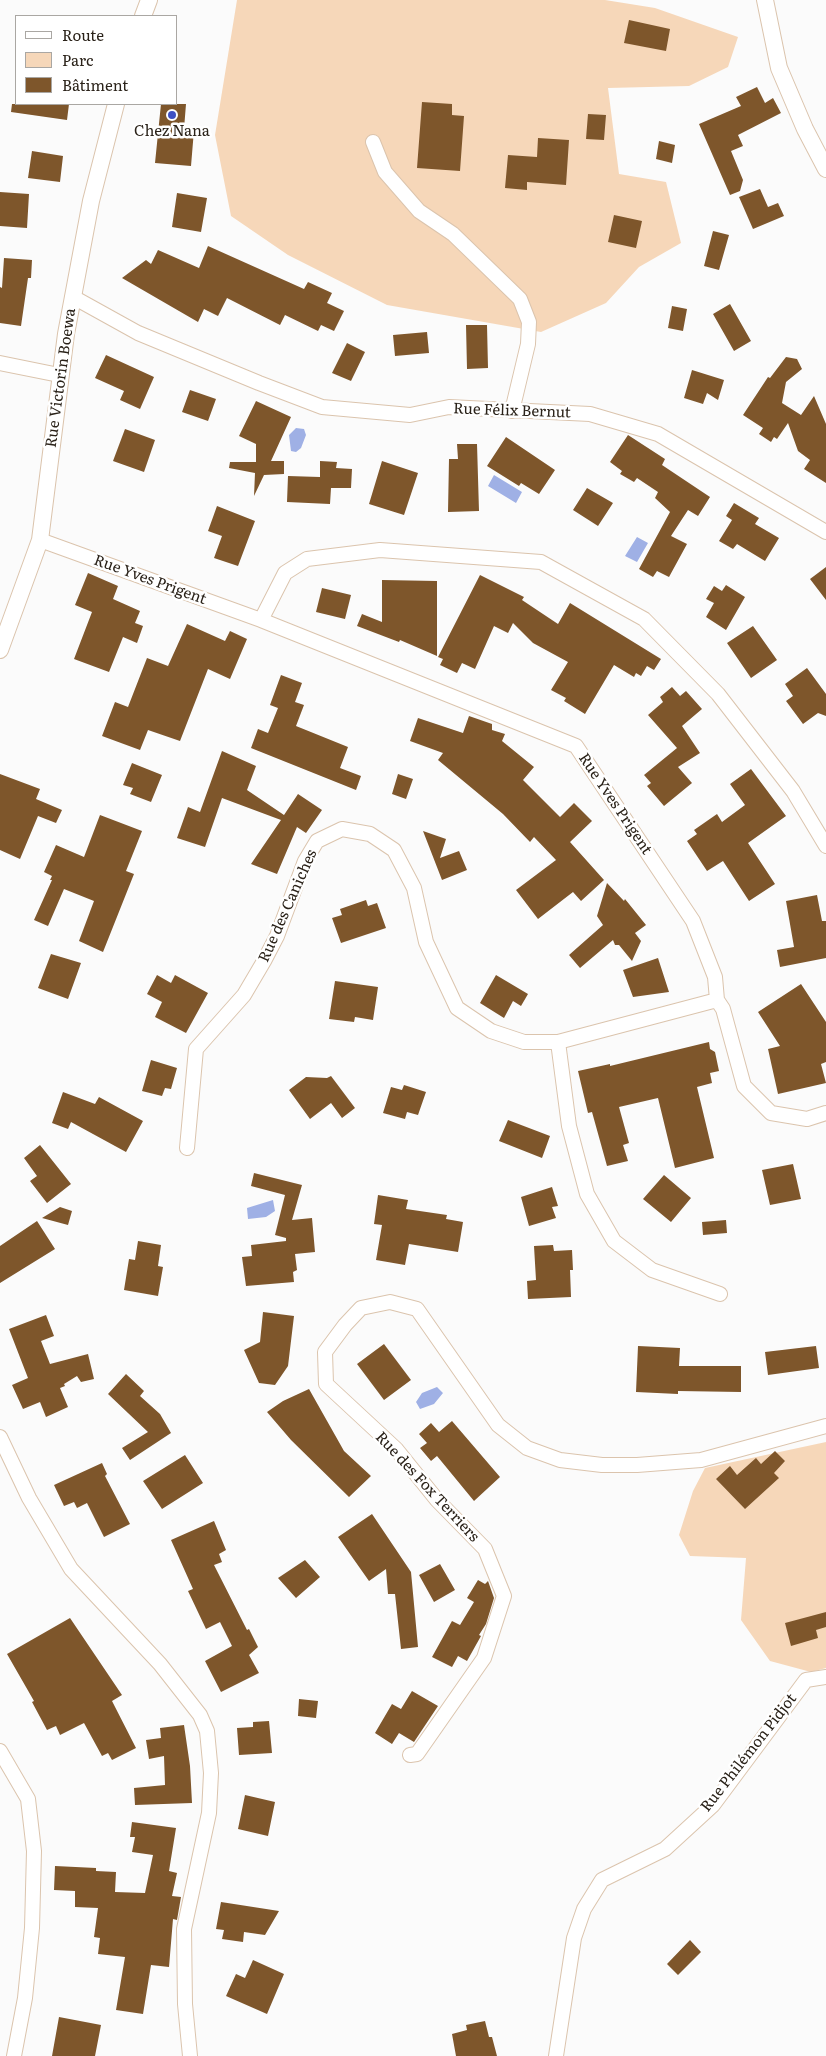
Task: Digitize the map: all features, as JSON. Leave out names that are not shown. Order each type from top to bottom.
[{"type":"street","points":[[143,15],[150,0]]},
{"type":"street","points":[[765,0],[779,68],[805,129],[826,169]]},
{"type":"street","name":"Rue Victorin Boewa","points":[[0,650],[40,540],[59,375],[92,201],[116,105]]},
{"type":"street","points":[[373,142],[385,172],[419,211],[453,234],[520,299],[529,322],[528,344],[512,411]]},
{"type":"street","name":"Rue Félix Bernut","points":[[73,297],[138,333],[259,384],[322,407],[410,415],[449,408],[590,414],[658,434],[826,532]]},
{"type":"street","points":[[0,363],[59,375]]},
{"type":"street","name":"Rue Yves Prigent","points":[[40,540],[261,620],[576,746],[693,921],[715,977],[717,1000],[723,1009],[744,1086],[770,1114],[807,1119],[826,1113]]},
{"type":"street","points":[[261,620],[285,573],[307,559],[380,550],[541,562],[644,619],[718,694],[793,791],[826,846]]},
{"type":"street","name":"Rue des Caniches","points":[[187,1148],[196,1049],[244,995],[264,961],[277,936],[304,861],[317,841],[342,829],[370,834],[394,850],[414,888],[426,942],[457,1008],[491,1031],[524,1042],[558,1042],[717,1000]]},
{"type":"street","points":[[558,1042],[569,1126],[587,1194],[614,1241],[652,1270],[720,1294]]},
{"type":"street","name":"Rue des Fox Terriers","points":[[410,1755],[417,1754],[484,1658],[504,1596],[485,1549],[437,1500],[396,1449],[326,1384],[325,1352],[344,1325],[361,1308],[390,1302],[417,1309],[498,1425],[527,1448],[560,1460],[637,1465],[701,1460],[826,1426]]},
{"type":"street","points":[[0,1437],[29,1498],[70,1568],[160,1664],[200,1715],[207,1731],[211,1773],[209,1813],[184,1928],[184,2004],[190,2056]]},
{"type":"street","name":"Rue Philémon Pidjot","points":[[556,2056],[574,1938],[584,1909],[602,1880],[665,1849],[713,1805],[806,1680],[826,1677]]},
{"type":"street","points":[[0,1751],[28,1799],[34,1851],[32,1928],[25,1998],[14,2056]]},
{"type":"green space","points":[[237,0],[605,0],[655,8],[738,37],[728,67],[689,86],[608,88],[619,174],[666,182],[681,243],[639,267],[606,303],[541,332],[387,305],[288,255],[231,216],[215,135]]},
{"type":"green space","points":[[826,1442],[826,1668],[811,1672],[770,1661],[741,1620],[746,1558],[690,1556],[679,1535],[693,1491],[705,1468]]},
{"type":"water","points":[[296,428],[304,429],[306,435],[301,448],[296,452],[291,451],[289,435]]},
{"type":"water","points":[[494,475],[522,492],[516,503],[488,486]]},
{"type":"water","points":[[637,537],[648,543],[637,562],[625,556]]},
{"type":"water","points":[[273,1200],[275,1211],[266,1217],[248,1219],[247,1208]]},
{"type":"water","points":[[437,1387],[443,1393],[434,1404],[420,1409],[416,1402],[422,1393]]},
{"type":"building","points":[[629,20],[670,29],[666,51],[624,43]]},
{"type":"building","points":[[757,87],[765,103],[773,98],[781,113],[738,135],[743,146],[731,151],[743,180],[740,191],[730,195],[699,124],[741,106],[736,97]]},
{"type":"building","points":[[422,102],[452,104],[452,115],[464,116],[460,171],[417,168]]},
{"type":"building","points":[[12,104],[69,105],[67,120],[11,112]]},
{"type":"building","points":[[186,104],[184,129],[194,130],[191,166],[155,163],[161,105]]},
{"type":"building","points":[[588,114],[606,115],[604,140],[586,139]]},
{"type":"building","points":[[538,138],[569,140],[566,185],[527,182],[527,190],[505,188],[508,155],[537,157]]},
{"type":"building","points":[[659,141],[675,145],[672,163],[656,159]]},
{"type":"building","points":[[32,151],[63,156],[60,182],[28,178]]},
{"type":"building","points":[[760,189],[768,207],[778,203],[784,216],[753,229],[739,197]]},
{"type":"building","points":[[0,192],[29,194],[27,228],[0,226]]},
{"type":"building","points":[[177,193],[207,198],[201,232],[172,227]]},
{"type":"building","points":[[614,215],[642,221],[636,248],[608,242]]},
{"type":"building","points":[[713,231],[729,235],[719,270],[704,266]]},
{"type":"building","points":[[208,246],[304,289],[308,282],[332,293],[327,303],[344,311],[334,331],[321,325],[318,331],[285,315],[280,325],[227,298],[218,316],[204,309],[198,322],[122,278],[146,260],[151,264],[158,250],[199,268]]},
{"type":"building","points":[[4,258],[32,260],[31,278],[28,278],[21,326],[0,323],[0,287],[2,288]]},
{"type":"building","points":[[730,304],[751,341],[734,351],[713,314]]},
{"type":"building","points":[[672,306],[687,309],[683,331],[668,328]]},
{"type":"building","points":[[466,325],[487,325],[488,368],[467,369]]},
{"type":"building","points":[[427,332],[429,353],[395,356],[393,335]]},
{"type":"building","points":[[347,343],[365,352],[351,381],[332,373]]},
{"type":"building","points":[[106,355],[154,377],[140,409],[120,400],[124,391],[95,378]]},
{"type":"building","points":[[786,357],[797,359],[802,369],[786,382],[782,403],[801,415],[814,396],[826,424],[826,483],[804,469],[810,460],[798,451],[788,423],[777,439],[774,437],[771,442],[759,434],[763,428],[743,415],[768,377],[770,378]]},
{"type":"building","points":[[692,370],[724,380],[718,400],[707,393],[703,404],[684,398]]},
{"type":"building","points":[[190,390],[216,399],[208,421],[182,412]]},
{"type":"building","points":[[256,401],[291,417],[271,461],[284,461],[284,474],[264,475],[254,496],[255,473],[229,468],[230,462],[256,462],[256,444],[239,436]]},
{"type":"building","points":[[125,429],[155,440],[144,472],[113,461]]},
{"type":"building","points":[[628,435],[665,459],[662,465],[710,497],[698,516],[688,510],[671,536],[687,544],[669,577],[657,571],[653,577],[639,569],[670,512],[655,498],[658,492],[637,478],[634,482],[620,474],[622,471],[610,462]]},
{"type":"building","points":[[506,437],[555,470],[539,494],[521,483],[519,486],[487,466]]},
{"type":"building","points":[[457,444],[477,444],[479,511],[448,512],[449,459],[458,459]]},
{"type":"building","points":[[320,461],[337,462],[336,468],[352,469],[351,488],[331,488],[330,504],[287,502],[288,476],[320,477]]},
{"type":"building","points":[[382,461],[418,473],[404,515],[369,504]]},
{"type":"building","points":[[587,488],[613,503],[598,526],[573,510]]},
{"type":"building","points":[[734,503],[759,518],[755,524],[779,538],[765,561],[737,544],[733,549],[719,541],[732,520],[726,516]]},
{"type":"building","points":[[217,506],[255,521],[238,566],[214,558],[222,536],[208,531]]},
{"type":"building","points":[[826,567],[826,600],[810,579]]},
{"type":"building","points":[[88,573],[118,586],[113,599],[140,611],[135,623],[143,626],[137,643],[123,637],[109,672],[74,659],[92,612],[75,605]]},
{"type":"building","points":[[480,575],[524,597],[522,600],[558,624],[570,603],[661,659],[654,670],[647,666],[641,676],[636,673],[634,677],[614,665],[585,714],[564,701],[566,698],[551,690],[568,662],[533,643],[513,623],[508,633],[494,626],[475,669],[462,663],[457,673],[440,665],[443,659],[438,657]]},
{"type":"building","points":[[382,580],[437,581],[437,656],[400,640],[399,642],[357,626],[362,614],[382,622]]},
{"type":"building","points":[[726,585],[745,597],[726,630],[706,617],[714,603],[706,599],[714,586],[722,591]]},
{"type":"building","points":[[322,588],[351,595],[345,619],[316,612]]},
{"type":"building","points":[[187,624],[225,641],[230,631],[247,639],[230,679],[208,669],[180,741],[148,730],[140,750],[102,736],[115,702],[128,707],[147,658],[168,666]]},
{"type":"building","points":[[753,626],[777,660],[751,678],[727,643]]},
{"type":"building","points":[[807,668],[826,694],[826,716],[818,713],[803,724],[786,701],[793,696],[785,684]]},
{"type":"building","points":[[281,675],[302,683],[295,702],[304,705],[296,726],[348,747],[340,768],[361,776],[356,790],[251,748],[258,729],[268,733],[278,708],[270,705]]},
{"type":"building","points":[[672,687],[680,696],[686,691],[702,709],[682,726],[700,753],[678,767],[692,783],[664,806],[647,786],[651,783],[644,775],[677,748],[648,715],[663,702],[660,697]]},
{"type":"building","points":[[469,716],[492,724],[492,730],[505,734],[502,741],[534,767],[523,780],[560,817],[574,803],[592,821],[570,842],[604,880],[581,901],[573,892],[538,919],[516,890],[556,860],[534,837],[530,842],[503,814],[438,760],[443,753],[410,741],[418,718],[463,733]]},
{"type":"building","points":[[222,751],[256,766],[247,790],[284,815],[298,794],[322,810],[306,833],[297,827],[277,874],[251,864],[281,820],[222,798],[205,847],[177,838],[188,807],[200,812]]},
{"type":"building","points":[[132,763],[162,775],[151,802],[130,794],[133,788],[123,785]]},
{"type":"building","points":[[751,769],[786,816],[748,843],[775,884],[749,901],[723,861],[707,871],[687,841],[697,834],[694,830],[717,814],[722,822],[745,805],[730,784]]},
{"type":"building","points":[[0,774],[40,789],[36,799],[62,810],[56,823],[38,816],[20,859],[0,850]]},
{"type":"building","points":[[398,774],[413,779],[406,799],[392,794]]},
{"type":"building","points":[[100,815],[142,831],[126,871],[134,874],[103,952],[79,941],[94,901],[64,889],[48,926],[34,920],[52,880],[50,880],[52,876],[44,872],[56,845],[84,857]]},
{"type":"building","points":[[423,831],[446,839],[440,858],[459,851],[467,870],[442,880]]},
{"type":"building","points":[[607,883],[624,901],[625,899],[646,925],[635,933],[641,941],[632,961],[619,945],[615,945],[613,940],[580,968],[569,955],[603,925],[597,916]]},
{"type":"building","points":[[817,895],[822,921],[826,921],[826,958],[780,967],[777,950],[794,947],[786,901]]},
{"type":"building","points":[[366,900],[368,906],[377,903],[386,928],[341,943],[332,918],[342,915],[340,909]]},
{"type":"building","points":[[51,954],[81,963],[68,999],[38,988]]},
{"type":"building","points":[[658,958],[669,992],[633,997],[623,970]]},
{"type":"building","points":[[157,975],[171,983],[175,975],[208,993],[186,1033],[155,1017],[162,1002],[147,994]]},
{"type":"building","points":[[496,975],[528,994],[521,1006],[513,1001],[504,1018],[480,1003]]},
{"type":"building","points":[[335,981],[378,987],[373,1020],[355,1017],[354,1022],[329,1019]]},
{"type":"building","points":[[801,984],[826,1022],[826,1062],[821,1064],[826,1083],[778,1094],[768,1049],[780,1046],[758,1012]]},
{"type":"building","points":[[709,1042],[710,1049],[715,1052],[719,1071],[710,1073],[712,1083],[697,1087],[714,1158],[675,1168],[658,1098],[619,1107],[629,1143],[623,1145],[628,1161],[607,1166],[592,1112],[588,1113],[578,1071],[610,1064],[610,1066]]},
{"type":"building","points":[[151,1060],[177,1068],[171,1089],[165,1088],[162,1096],[142,1091]]},
{"type":"building","points":[[331,1076],[355,1108],[342,1118],[331,1103],[310,1119],[289,1090],[306,1077],[327,1078]]},
{"type":"building","points":[[404,1085],[426,1092],[418,1115],[407,1112],[405,1119],[383,1113],[391,1087],[402,1090]]},
{"type":"building","points":[[63,1092],[95,1104],[99,1097],[143,1121],[126,1152],[71,1122],[68,1129],[52,1123]]},
{"type":"building","points":[[508,1120],[550,1136],[542,1158],[499,1141]]},
{"type":"building","points":[[40,1145],[71,1184],[47,1203],[30,1181],[37,1176],[24,1158]]},
{"type":"building","points":[[793,1164],[801,1199],[770,1205],[762,1170]]},
{"type":"building","points":[[254,1173],[302,1185],[292,1220],[312,1218],[315,1252],[295,1254],[297,1270],[293,1272],[294,1282],[246,1286],[242,1257],[252,1256],[251,1245],[286,1241],[286,1238],[275,1235],[285,1195],[251,1186]]},
{"type":"building","points":[[664,1175],[691,1198],[671,1222],[643,1199]]},
{"type":"building","points":[[552,1187],[558,1206],[552,1207],[556,1218],[529,1226],[521,1197]]},
{"type":"building","points":[[378,1195],[408,1200],[406,1209],[447,1215],[446,1219],[463,1222],[458,1252],[409,1244],[405,1265],[376,1260],[382,1225],[374,1224]]},
{"type":"building","points":[[60,1207],[72,1211],[68,1225],[42,1218]]},
{"type":"building","points":[[726,1220],[727,1233],[703,1235],[702,1222]]},
{"type":"building","points":[[37,1221],[55,1249],[0,1283],[0,1246]]},
{"type":"building","points":[[138,1241],[161,1245],[158,1266],[163,1267],[158,1296],[124,1290],[129,1259],[135,1260]]},
{"type":"building","points":[[553,1245],[554,1251],[572,1250],[573,1270],[570,1270],[571,1297],[528,1299],[527,1281],[536,1280],[534,1246]]},
{"type":"building","points":[[263,1312],[294,1316],[288,1366],[275,1385],[259,1383],[244,1350],[260,1342]]},
{"type":"building","points":[[46,1315],[54,1336],[41,1341],[50,1364],[88,1354],[94,1379],[81,1382],[77,1376],[64,1384],[65,1386],[60,1388],[68,1407],[46,1417],[40,1402],[23,1409],[12,1385],[28,1378],[9,1329]]},
{"type":"building","points":[[384,1344],[411,1380],[384,1400],[357,1364]]},
{"type":"building","points":[[638,1346],[680,1348],[679,1366],[741,1366],[741,1392],[678,1391],[678,1394],[636,1392]]},
{"type":"building","points":[[816,1346],[819,1368],[768,1375],[765,1352]]},
{"type":"building","points":[[126,1374],[144,1391],[140,1396],[160,1414],[171,1433],[130,1460],[122,1448],[148,1432],[108,1394]]},
{"type":"building","points":[[309,1389],[344,1451],[371,1476],[349,1497],[291,1440],[267,1412],[283,1401]]},
{"type":"building","points":[[452,1421],[500,1477],[474,1501],[437,1456],[431,1461],[420,1448],[427,1443],[419,1434],[431,1423],[439,1432]]},
{"type":"building","points":[[775,1451],[785,1461],[774,1473],[779,1478],[745,1509],[716,1479],[730,1466],[737,1475],[756,1458],[761,1464]]},
{"type":"building","points":[[185,1455],[203,1483],[162,1509],[143,1481]]},
{"type":"building","points":[[102,1463],[107,1474],[105,1476],[130,1524],[104,1537],[87,1503],[77,1508],[74,1502],[64,1506],[54,1485]]},
{"type":"building","points":[[372,1514],[411,1572],[418,1647],[401,1649],[395,1594],[388,1594],[386,1569],[369,1581],[338,1537]]},
{"type":"building","points":[[214,1521],[226,1550],[219,1554],[222,1562],[214,1565],[247,1630],[249,1629],[258,1647],[249,1655],[259,1673],[221,1692],[205,1661],[232,1646],[220,1622],[206,1629],[188,1591],[193,1589],[171,1540]]},
{"type":"building","points":[[305,1560],[320,1577],[296,1598],[278,1578]]},
{"type":"building","points":[[440,1564],[455,1590],[434,1602],[419,1575]]},
{"type":"building","points":[[478,1580],[485,1584],[488,1581],[494,1598],[486,1624],[479,1635],[481,1636],[467,1661],[458,1656],[452,1667],[432,1657],[452,1621],[460,1625],[474,1602],[467,1598]]},
{"type":"building","points":[[826,1612],[826,1627],[816,1630],[818,1638],[791,1646],[785,1623]]},
{"type":"building","points":[[70,1618],[122,1695],[112,1701],[136,1748],[112,1760],[108,1753],[102,1756],[84,1723],[60,1735],[56,1726],[47,1730],[32,1702],[34,1701],[7,1654]]},
{"type":"building","points":[[412,1691],[438,1706],[414,1742],[399,1733],[392,1744],[375,1733],[392,1704],[401,1709]]},
{"type":"building","points":[[299,1699],[318,1701],[316,1718],[298,1716]]},
{"type":"building","points":[[269,1721],[272,1753],[239,1755],[237,1728],[253,1727],[253,1722]]},
{"type":"building","points":[[184,1725],[190,1766],[192,1803],[135,1805],[134,1788],[165,1785],[164,1756],[149,1759],[146,1740],[161,1738],[160,1728]]},
{"type":"building","points":[[245,1795],[275,1802],[268,1836],[238,1829]]},
{"type":"building","points":[[132,1822],[176,1828],[169,1871],[177,1873],[172,1896],[181,1897],[177,1920],[173,1919],[169,1967],[151,1965],[143,2014],[116,2010],[125,1957],[98,1954],[100,1938],[94,1937],[98,1908],[75,1907],[75,1891],[54,1890],[55,1866],[96,1868],[96,1871],[116,1872],[115,1892],[145,1893],[153,1855],[132,1852],[135,1837],[130,1837]]},
{"type":"building","points":[[221,1902],[279,1911],[265,1935],[244,1932],[243,1942],[222,1939],[224,1930],[216,1929]]},
{"type":"building","points":[[690,1940],[701,1952],[678,1975],[667,1964]]},
{"type":"building","points":[[253,1960],[284,1974],[267,2014],[226,1996],[236,1974],[245,1978]]},
{"type":"building","points":[[59,2017],[101,2025],[95,2056],[52,2056]]},
{"type":"building","points":[[485,2021],[497,2056],[456,2056],[452,2034],[467,2030],[466,2025]]},
{"type":"place","name":"Chez Nana","points":[[172,115]]}]
